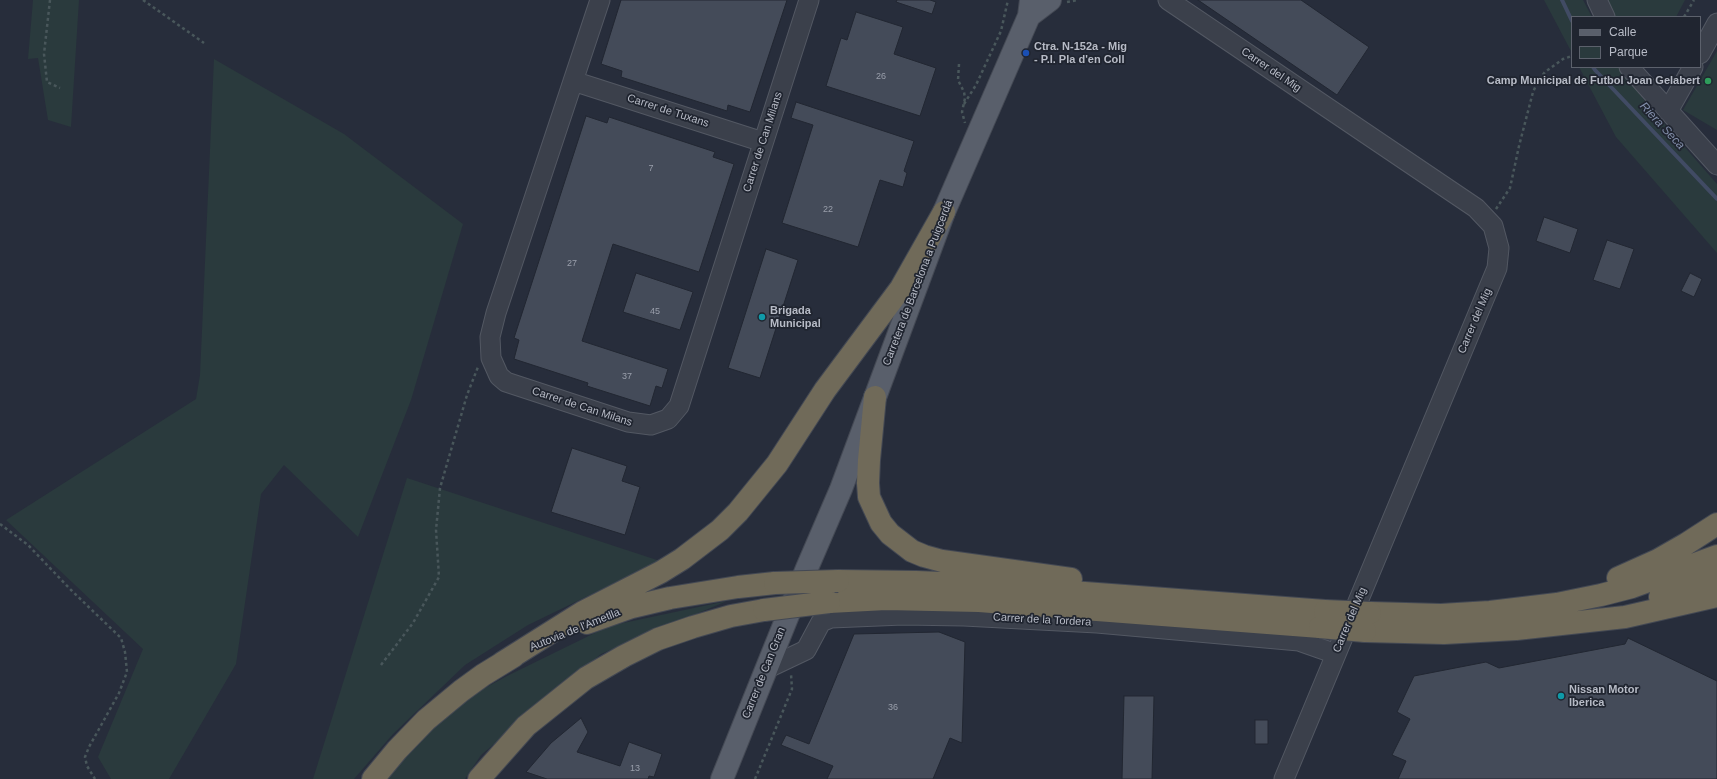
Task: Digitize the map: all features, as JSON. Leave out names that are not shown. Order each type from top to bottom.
[{"type":"highway","points":[[502,662],[583,612],[661,572],[702,544],[738,512],[772,470],[825,390],[901,288],[944,212]]},
{"type":"highway","points":[[875,397],[869,460],[869,497],[881,523],[900,543],[912,551],[942,561],[1043,574],[1202,602],[1323,619]]},
{"type":"highway","points":[[1510,610],[1629,574],[1686,544],[1717,524]]},
{"type":"highway","points":[[1367,622],[1510,610],[1601,595],[1671,574],[1717,556]]},
{"type":"highway","points":[[1542,625],[1591,616],[1636,604],[1717,577]]},
{"type":"highway","name":"Autovia de l'Ametlla","points":[[373,779],[397,750],[426,720],[461,691],[502,662],[558,634],[632,607],[696,594],[775,583],[838,581],[957,584],[1202,602]]},
{"type":"highway","points":[[479,779],[526,726],[586,678],[624,656],[658,639],[693,626],[731,616],[764,610],[829,602],[886,599],[979,601],[1367,622],[1444,633],[1493,631],[1625,616],[1717,596]]},
{"type":"main road","points":[[1030,8],[1050,0]]},
{"type":"main road","name":"Carretera de Barcelona a Puigcerdá","points":[[807,568],[841,489],[944,212],[1030,8]]},
{"type":"main road","name":"Carrer de Can Gran","points":[[722,779],[807,568]]},
{"type":"street","name":"Carrer de Can Milans","points":[[600,0],[496,313],[490,337],[491,358],[499,376],[506,382],[628,422],[651,425],[661,423],[668,419],[678,406],[809,0]]},
{"type":"street","name":"Carrer del Mig","points":[[1168,0],[1476,208],[1493,226],[1499,248],[1497,268],[1284,779]]},
{"type":"street","points":[[1597,0],[1605,16]]},
{"type":"street","points":[[1701,52],[1717,23]]},
{"type":"street","points":[[1630,68],[1717,165]]},
{"type":"street","points":[[1668,111],[1692,68]]},
{"type":"street","name":"Carrer de Tuxans","points":[[573,81],[764,142]]},
{"type":"street","name":"Carrer de la Tordera","points":[[766,669],[806,650],[821,622],[830,618],[903,615],[964,616],[1097,623],[1299,641],[1336,654]]},
{"type":"path","points":[[50,0],[44,54],[47,82],[60,88]]},
{"type":"path","points":[[143,0],[204,44]]},
{"type":"path","points":[[964,104],[973,91],[1001,31],[1008,0]]},
{"type":"path","points":[[1685,16],[1694,0]]},
{"type":"path","points":[[1486,219],[1498,207],[1510,188],[1533,92],[1538,81],[1545,72],[1563,59],[1571,56]]},
{"type":"path","points":[[959,64],[958,80],[964,92],[962,117],[966,127]]},
{"type":"path","points":[[381,665],[413,623],[439,577],[436,530],[440,488],[467,395],[479,366]]},
{"type":"path","points":[[0,524],[28,545],[121,638],[125,652],[126,672],[119,693],[88,747],[85,757],[87,766],[95,779]]},
{"type":"path","points":[[755,779],[792,689],[791,667]]},
{"type":"green space","points":[[33,0],[79,0],[71,127],[48,120],[38,58],[28,59]]},
{"type":"green space","points":[[1544,0],[1583,0],[1591,16],[1571,16],[1571,51]]},
{"type":"green space","points":[[1603,0],[1685,0],[1677,16],[1611,16]]},
{"type":"green space","name":"Camp Municipal de Futbol Joan Gelabert","points":[[1717,51],[1717,130],[1683,110]]},
{"type":"green space","points":[[214,59],[344,134],[463,224],[411,400],[358,537],[284,465],[261,494],[236,664],[169,779],[111,779],[98,757],[143,649],[6,520],[196,399],[200,375]]},
{"type":"green space","points":[[1580,68],[1621,68],[1648,105],[1717,184],[1717,253],[1616,137]]},
{"type":"green space","points":[[407,478],[660,561],[528,625],[465,665],[393,734],[354,779],[313,779]]},
{"type":"green space","points":[[727,601],[601,654],[481,755],[465,779],[385,779],[426,720],[507,676],[609,626]]},
{"type":"building","points":[[621,0],[787,0],[750,112],[728,105],[727,111],[621,77],[622,71],[601,64]]},
{"type":"building","points":[[897,0],[930,0],[936,2],[932,14],[896,2]]},
{"type":"building","points":[[1198,0],[1301,0],[1369,47],[1337,95]]},
{"type":"building","points":[[856,12],[903,27],[894,54],[936,68],[920,116],[826,86],[841,38],[847,40]]},
{"type":"building","points":[[796,102],[914,141],[904,171],[907,173],[903,187],[880,180],[858,247],[782,223],[813,125],[791,118]]},
{"type":"building","points":[[586,116],[607,123],[609,117],[715,152],[713,157],[734,164],[699,272],[613,244],[582,341],[668,369],[662,388],[656,386],[650,406],[587,386],[588,383],[514,359],[519,340],[514,338]]},
{"type":"building","points":[[1544,217],[1578,229],[1570,253],[1536,241]]},
{"type":"building","points":[[1607,240],[1634,249],[1620,289],[1593,280]]},
{"type":"building","name":"Brigada Municipal","points":[[766,249],[798,260],[760,378],[728,368]]},
{"type":"building","points":[[636,273],[693,292],[680,330],[623,312]]},
{"type":"building","points":[[1690,273],[1702,279],[1694,297],[1681,291]]},
{"type":"building","points":[[572,448],[627,466],[622,481],[640,487],[625,535],[551,512]]},
{"type":"building","points":[[939,632],[965,642],[962,743],[950,738],[933,779],[827,779],[833,766],[781,745],[786,735],[809,744],[854,634]]},
{"type":"building","name":"Nissan Motor Iberica","points":[[1628,638],[1717,681],[1717,779],[1398,779],[1406,761],[1392,755],[1410,719],[1397,712],[1414,676],[1486,662],[1499,668],[1625,644]]},
{"type":"building","points":[[1124,696],[1154,696],[1152,779],[1122,779]]},
{"type":"building","points":[[581,718],[588,732],[577,752],[620,766],[629,742],[662,754],[654,777],[649,776],[648,779],[547,779],[526,772],[551,743]]},
{"type":"building","points":[[1255,720],[1268,720],[1268,744],[1255,744]]},
{"type":"waterway","name":"Riera Seca","points":[[1562,0],[1571,19]]},
{"type":"waterway","name":"Riera Seca","points":[[1594,68],[1717,199]]},
{"type":"place","name":"Ctra. N-152a - Mig - P.I. Pla d'en Coll","points":[[1026,53]]},
{"type":"place","name":"Camp Municipal de Futbol Joan Gelabert","points":[[1708,81]]},
{"type":"place","name":"Brigada Municipal","points":[[762,317]]},
{"type":"place","name":"Nissan Motor Iberica","points":[[1561,696]]}]
